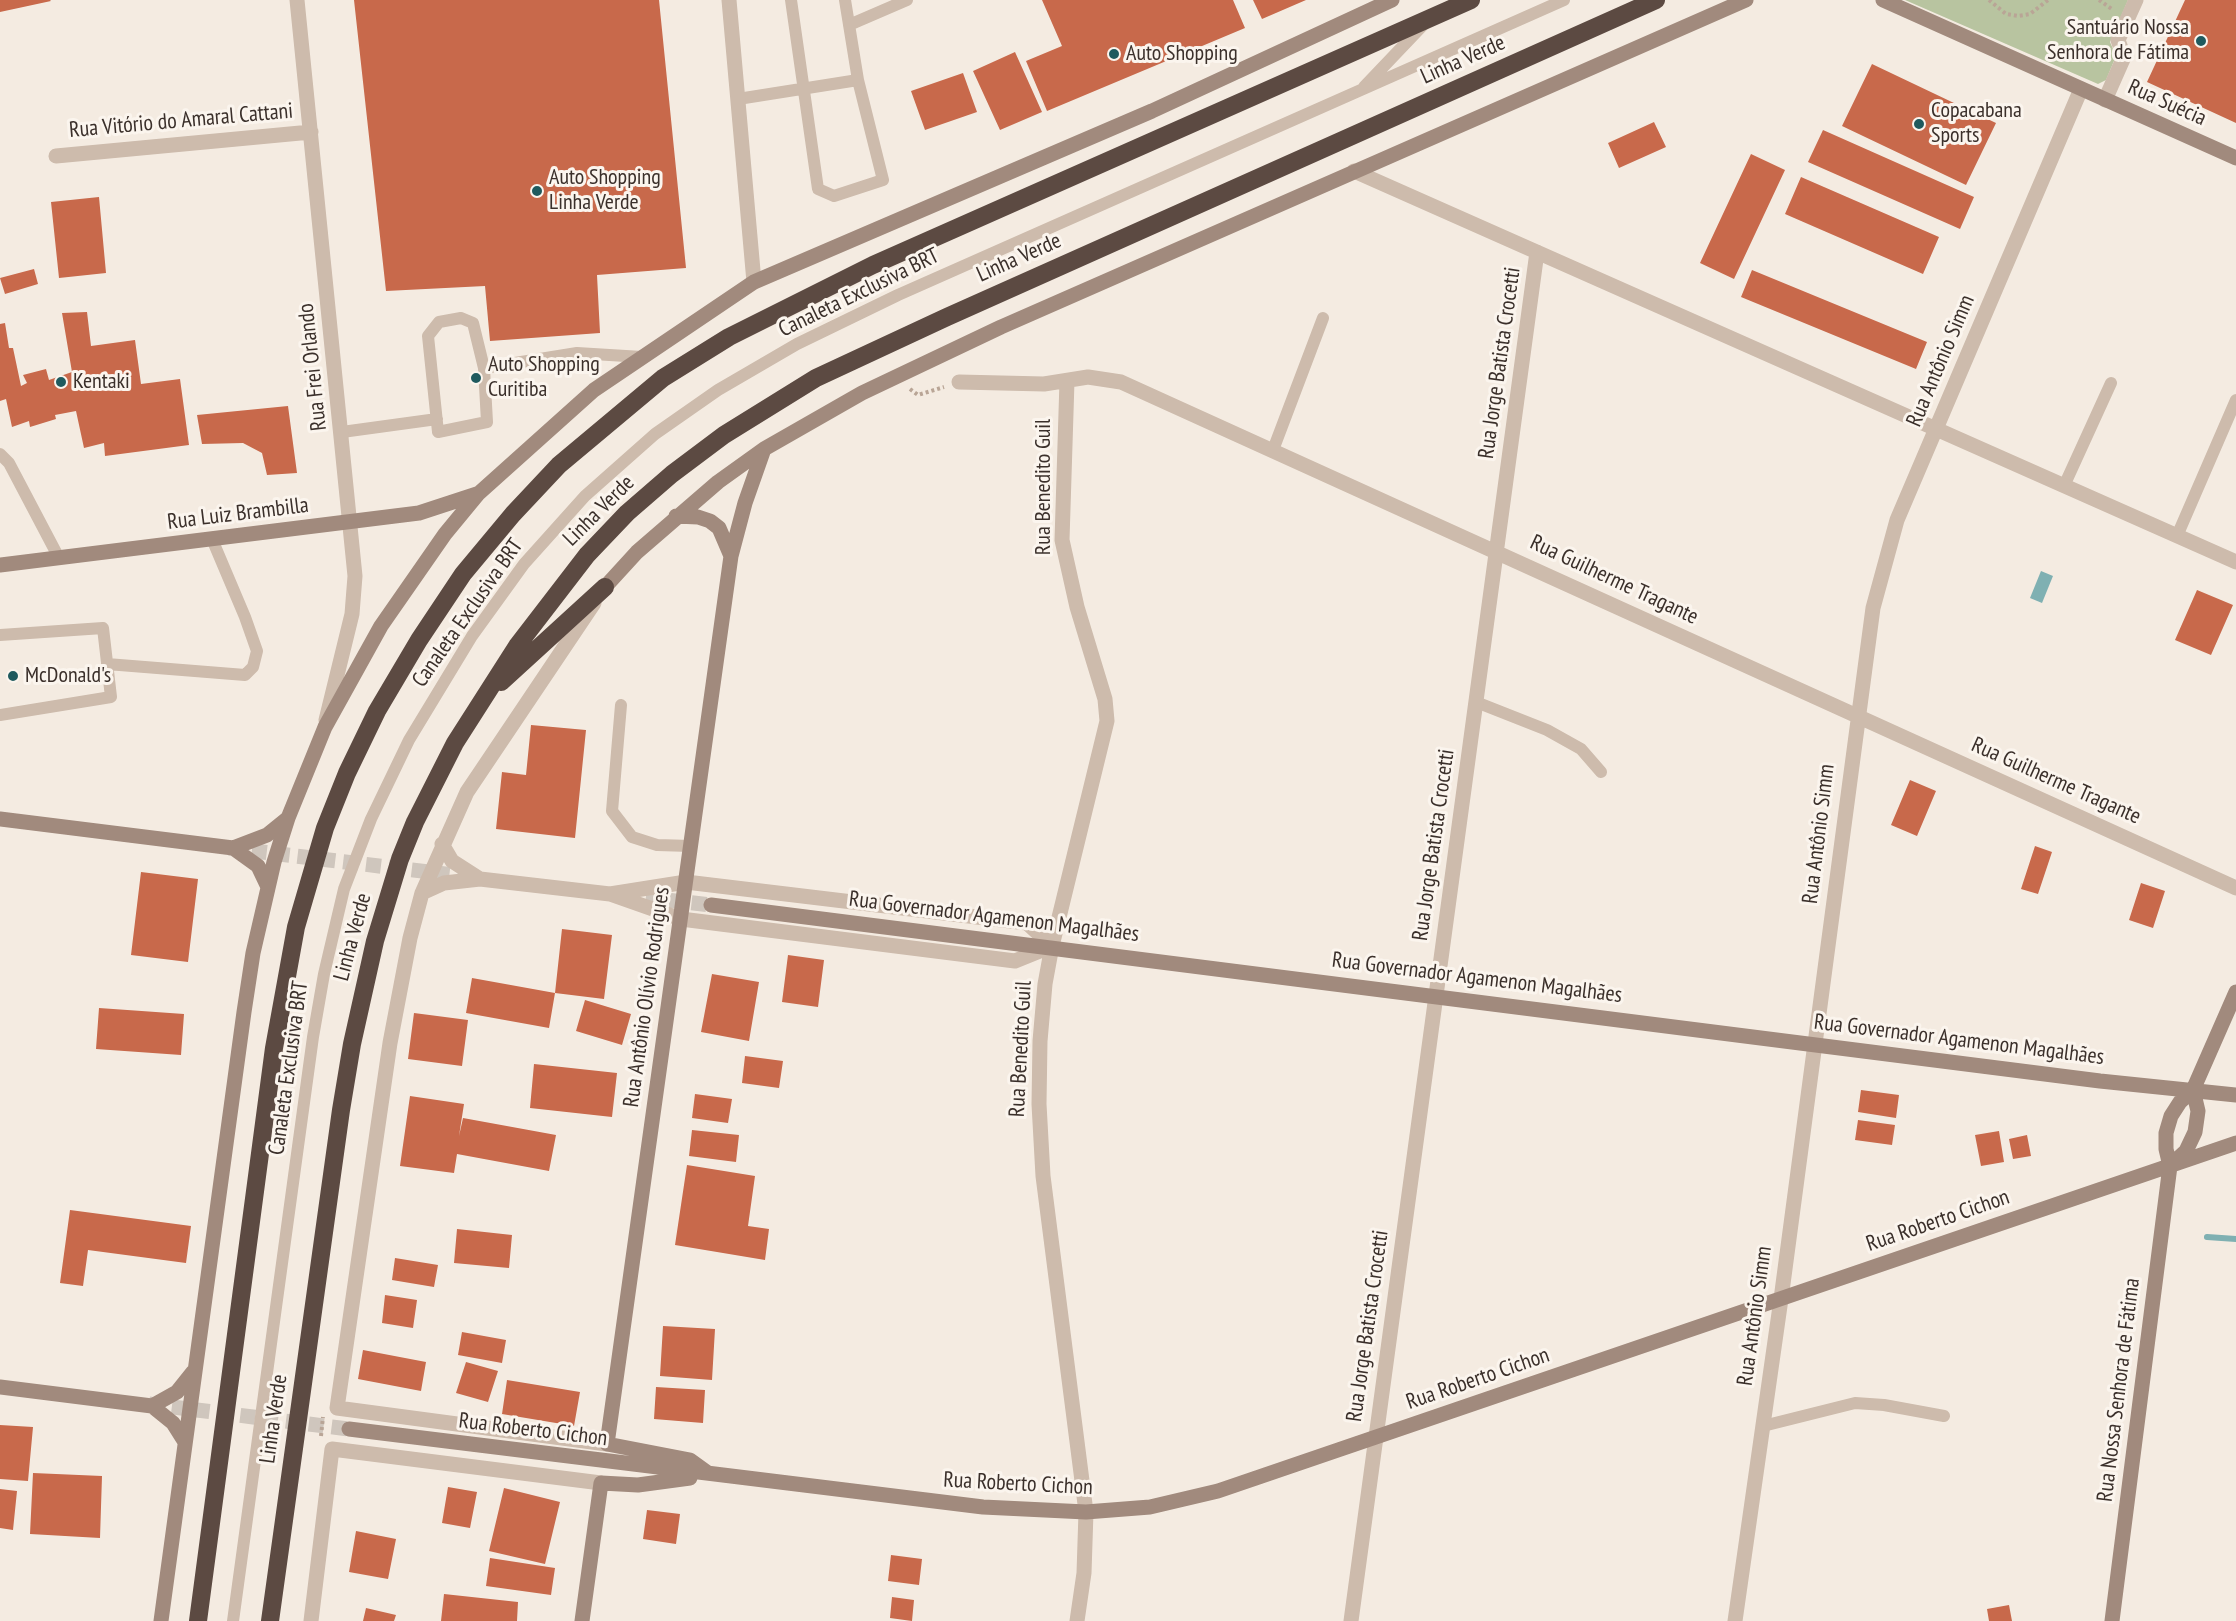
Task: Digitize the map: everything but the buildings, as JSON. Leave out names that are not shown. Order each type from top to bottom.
[{"type":"highway","points":[[198,1621],[274,1048],[296,927],[325,828],[352,763],[377,711],[413,650],[464,574],[513,514],[559,465],[663,378],[729,337],[884,260],[1471,0]]},
{"type":"highway","name":"Linha Verde","points":[[270,1621],[341,1110],[363,988],[388,898],[415,822],[435,779],[480,702],[552,599],[627,513],[689,461],[771,404],[877,348],[1656,0]]},
{"type":"highway","points":[[480,702],[605,587]]},
{"type":"street","name":"Rua Frei Orlando","points":[[297,0],[352,523],[355,576],[352,614],[325,727]]},
{"type":"street","points":[[729,0],[754,282]]},
{"type":"street","points":[[712,1476],[690,1461],[607,1444],[337,1408],[390,1043],[410,938],[422,893],[442,844],[480,770],[605,587],[637,552],[676,516],[764,448],[895,377],[1354,171],[1746,0]]},
{"type":"street","name":"Rua Suécia","points":[[1883,0],[2236,158]]},
{"type":"street","points":[[2105,100],[2124,57],[2118,39],[2136,0]]},
{"type":"street","points":[[161,1621],[244,1012],[268,887],[288,818],[325,727],[381,626],[411,580],[478,494],[594,390],[754,282],[1152,111],[1381,2]]},
{"type":"street","name":"Rua Antônio Simm","points":[[1735,1621],[1781,1299],[1866,646],[1883,563],[1898,520],[2082,89]]},
{"type":"street","name":"Rua Vitório do Amaral Cattani","points":[[56,156],[311,132]]},
{"type":"street","points":[[1354,171],[2236,562]]},
{"type":"street","name":"Rua Jorge Batista Crocetti","points":[[1351,1621],[1538,252]]},
{"type":"street","name":"Rua Guilherme Tragante","points":[[959,382],[1028,384],[1088,377],[1120,382],[2236,888]]},
{"type":"street","name":"Rua Benedito Guil","points":[[1067,381],[1062,540],[1075,598],[1105,699],[1107,721],[1052,946],[1041,1011],[1041,1142],[1086,1512],[1084,1573],[1077,1621]]},
{"type":"street","name":"Rua Antônio Olívio Rodrigues","points":[[607,1444],[731,556],[744,503],[764,448]]},
{"type":"street","name":"Rua Luiz Brambilla","points":[[0,565],[352,523],[430,511],[478,494]]},
{"type":"street","points":[[676,516],[698,517],[710,521],[719,528],[731,556]]},
{"type":"street","points":[[2,820],[233,848],[267,835],[288,818]]},
{"type":"street","points":[[442,844],[452,861],[480,879]]},
{"type":"street","points":[[233,848],[258,866],[268,887]]},
{"type":"street","points":[[422,893],[444,883],[480,879],[610,894],[681,919],[1015,961],[1052,946],[1027,923],[686,882],[610,894]]},
{"type":"street","name":"Rua Governador Agamenon Magalhães","points":[[711,905],[2236,1095]]},
{"type":"street","points":[[2170,1166],[2186,1151],[2195,1132],[2198,1111],[2193,1090],[2236,992]]},
{"type":"street","name":"Rua Nossa Senhora de Fátima","points":[[2112,1621],[2170,1166],[2166,1149],[2166,1132],[2171,1116],[2180,1102],[2193,1090]]},
{"type":"street","name":"Rua Roberto Cichon","points":[[349,1429],[712,1476],[982,1507],[1086,1512],[1150,1507],[1218,1491],[2236,1143]]},
{"type":"street","points":[[152,1406],[177,1392],[195,1369]]},
{"type":"street","points":[[0,1387],[152,1406],[173,1423],[185,1443]]},
{"type":"street","points":[[311,1621],[332,1449],[602,1483],[582,1621]]},
{"type":"street","name":"Rua Roberto Cichon","points":[[602,1483],[638,1485],[712,1476]]},
{"type":"lane","points":[[791,0],[818,189],[834,196],[883,180],[858,80],[845,0]]},
{"type":"lane","points":[[849,25],[907,0]]},
{"type":"lane","name":"Canaleta Exclusiva BRT","points":[[233,1621],[313,1037],[333,930],[353,863],[389,778],[447,674],[497,599],[524,564],[585,496],[655,434],[718,390],[797,344],[898,296],[1564,0]]},
{"type":"lane","name":"Canaleta Exclusiva BRT","points":[[1359,92],[1429,19]]},
{"type":"lane","points":[[738,99],[858,80]]},
{"type":"lane","points":[[461,318],[473,323],[484,368],[487,422],[438,432],[437,419],[428,336],[439,322],[461,318]]},
{"type":"lane","points":[[1273,450],[1323,318]]},
{"type":"lane","points":[[484,368],[577,353],[642,357]]},
{"type":"lane","points":[[2064,486],[2111,383]]},
{"type":"lane","points":[[2177,536],[2236,400]]},
{"type":"lane","points":[[342,432],[437,419]]},
{"type":"lane","points":[[0,454],[9,463],[59,558]]},
{"type":"lane","points":[[107,664],[245,675],[253,667],[256,651],[254,643],[212,540]]},
{"type":"lane","points":[[0,635],[103,627],[111,697],[0,716]]},
{"type":"lane","points":[[1476,702],[1547,730],[1581,749],[1602,772]]},
{"type":"lane","points":[[621,705],[612,811],[632,837],[657,845],[691,846]]},
{"type":"lane","points":[[1763,1426],[1855,1403],[1884,1405],[1944,1416]]},
{"type":"path","points":[[1989,0],[2006,14],[2018,16],[2041,8],[2048,0]]},
{"type":"path","points":[[2099,0],[2118,12]]},
{"type":"path","points":[[895,377],[918,395],[959,382]]},
{"type":"green space","points":[[1905,0],[2128,0],[2110,42],[2116,56],[2106,80],[2098,84]]},
{"type":"water","points":[[2041,571],[2053,576],[2042,603],[2030,598]]},
{"type":"waterway","points":[[2207,1237],[2236,1239]]},
{"type":"tunnel","points":[[229,848],[471,877]]},
{"type":"tunnel","points":[[623,895],[711,905]]},
{"type":"tunnel","points":[[149,1404],[349,1429]]},
{"type":"place","name":"Santuário Nossa Senhora de Fátima","points":[[2201,41]]},
{"type":"place","name":"Auto Shopping","points":[[1114,54]]},
{"type":"place","name":"Copacabana Sports","points":[[1919,124]]},
{"type":"place","name":"Auto Shopping Linha Verde","points":[[537,191]]},
{"type":"place","name":"Auto Shopping Curitiba","points":[[476,378]]},
{"type":"place","name":"Kentaki","points":[[61,382]]},
{"type":"place","name":"McDonald's","points":[[13,676]]}]
